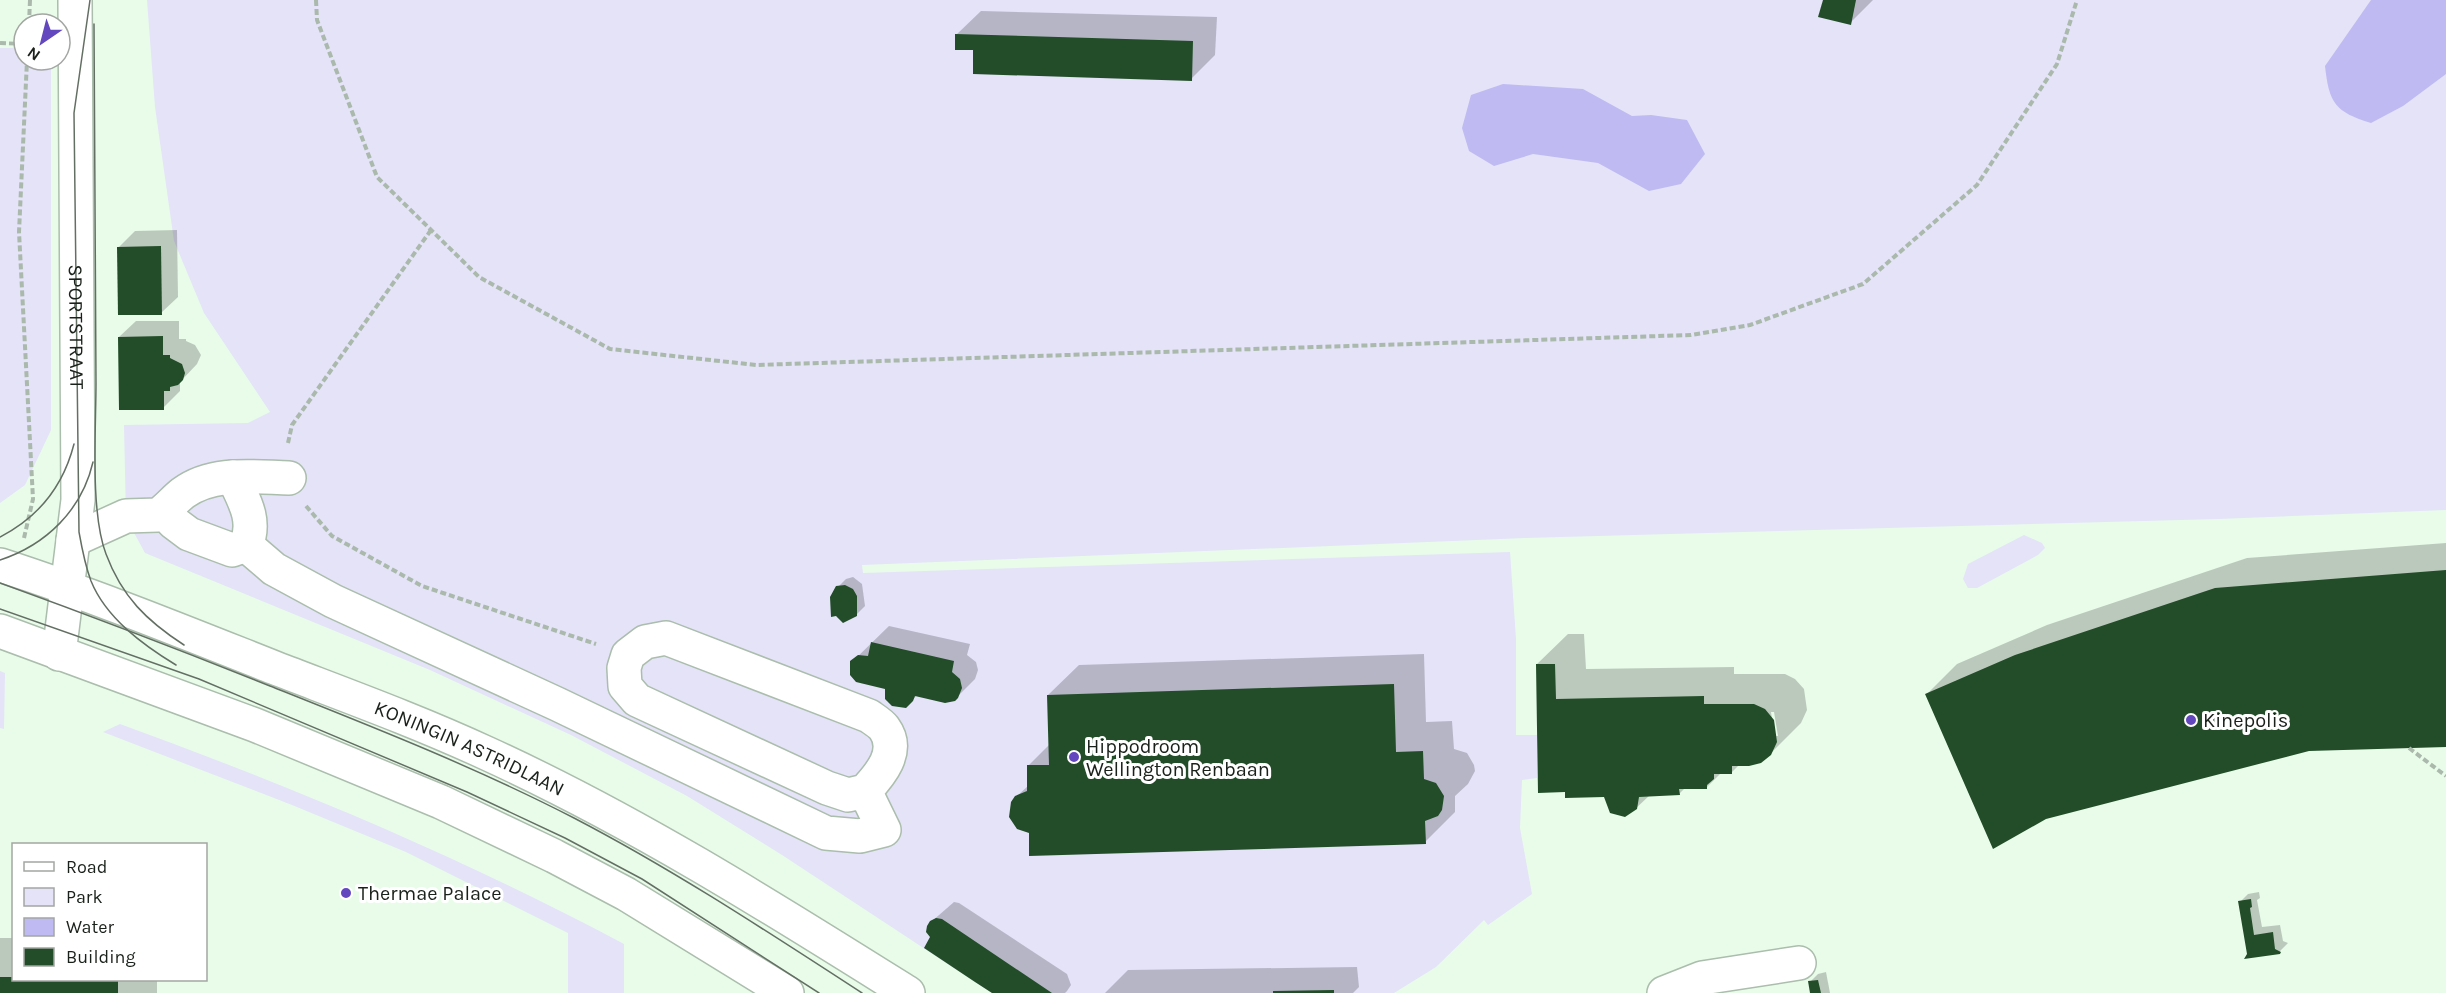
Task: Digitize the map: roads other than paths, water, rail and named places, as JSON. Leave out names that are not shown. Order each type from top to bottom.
[{"type":"street","name":"SPORTSTRAAT","points":[[59,654],[78,500],[75,0]]},
{"type":"street","points":[[168,508],[173,522],[189,534],[232,550],[246,545],[251,533],[250,517],[232,477]]},
{"type":"street","points":[[73,540],[126,516],[158,515],[182,494],[206,481],[232,477],[289,478]]},
{"type":"street","points":[[246,545],[274,569],[333,602],[557,704],[826,833],[860,836],[884,830],[865,791]]},
{"type":"street","name":"KONINGIN ASTRIDLAAN","points":[[8,568],[67,587],[487,753],[583,801],[713,873],[908,993]]},
{"type":"street","points":[[0,631],[255,725],[441,802],[554,856],[626,894],[787,993]]},
{"type":"street","points":[[666,638],[869,716],[884,729],[891,746],[884,772],[865,791],[848,795],[827,788],[637,700],[625,686],[624,668],[628,655],[645,642],[666,638]]},
{"type":"street","points":[[1664,993],[1702,978],[1799,963]]},
{"type":"water","points":[[2371,0],[2446,0],[2446,74],[2403,106],[2371,123],[2349,115],[2336,104],[2329,89],[2325,66]]},
{"type":"water","points":[[1503,84],[1583,89],[1632,116],[1651,115],[1687,120],[1705,154],[1681,184],[1649,191],[1598,163],[1533,154],[1494,166],[1469,151],[1462,128],[1471,95]]},
{"type":"tram line","points":[[90,0],[74,113],[79,532],[91,581],[106,607],[116,619],[151,649],[176,665]]},
{"type":"tram line","points":[[94,24],[95,470],[101,537],[112,569],[137,607],[158,627],[184,645]]},
{"type":"tram line","points":[[0,537],[26,520],[48,499],[63,474],[74,444]]},
{"type":"tram line","points":[[0,560],[32,545],[60,523],[80,495],[93,462]]},
{"type":"tram line","points":[[0,583],[169,646],[347,717],[424,748],[537,799],[684,880],[862,993]]},
{"type":"tram line","points":[[0,609],[199,679],[467,792],[565,838],[642,879],[819,993]]},
{"type":"place","name":"Kinepolis","points":[[2191,720]]},
{"type":"place","name":"Hippodroom Wellington Renbaan","points":[[1074,757]]},
{"type":"place","name":"Thermae Palace","points":[[346,893]]}]
